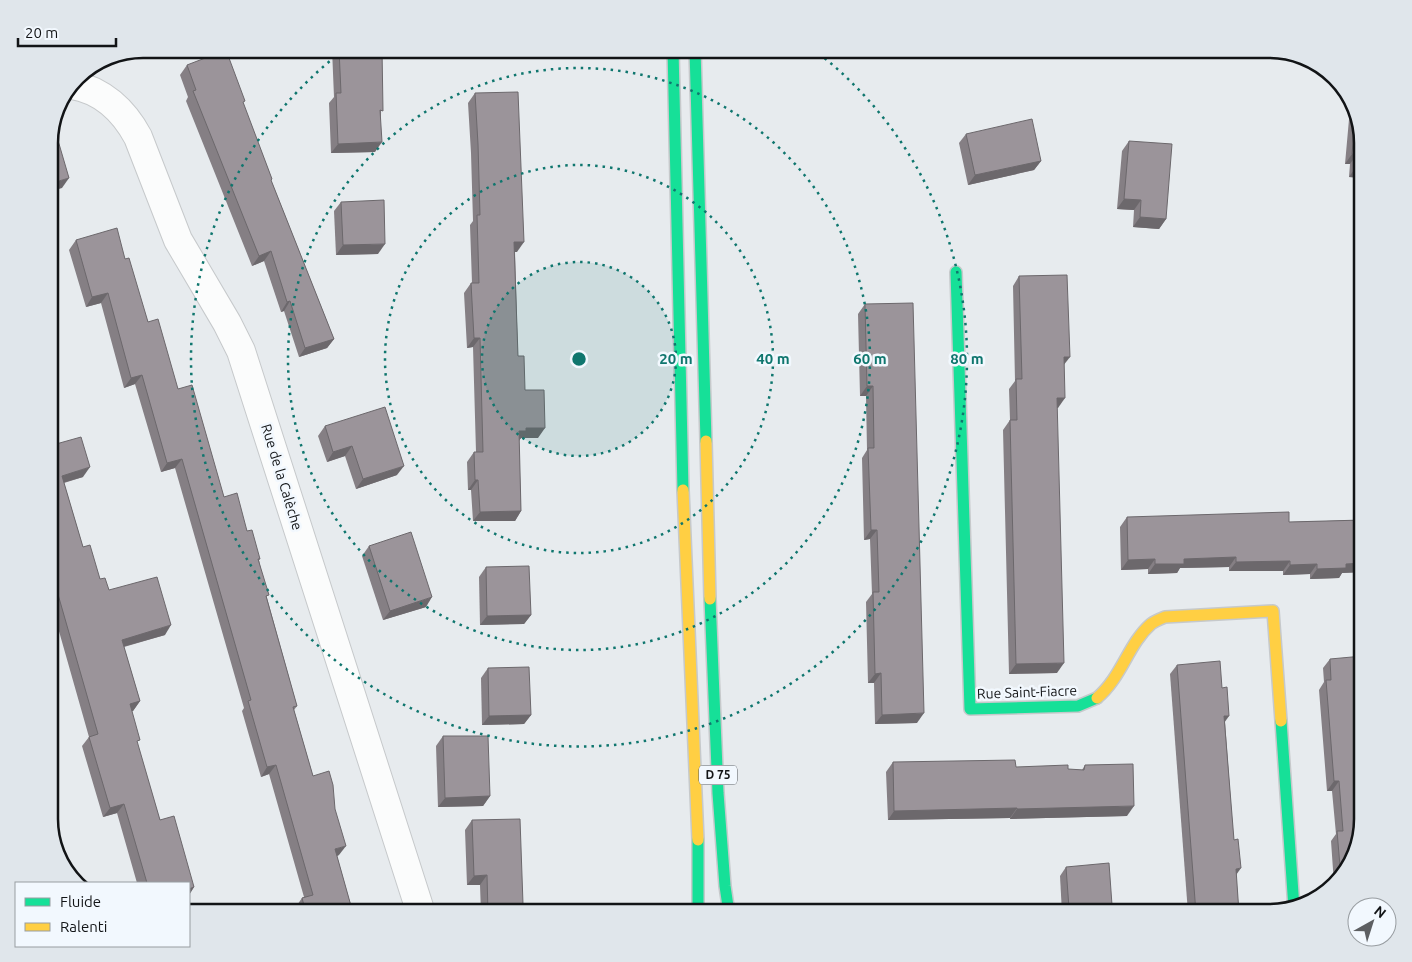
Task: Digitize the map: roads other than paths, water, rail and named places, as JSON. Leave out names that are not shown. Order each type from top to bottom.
[{"type":"main road","name":"D 75","points":[[673,58],[685,558],[698,814],[698,904]]},
{"type":"main road","name":"D 75","points":[[695,58],[711,646],[720,812],[728,904]]},
{"type":"main road","name":"Rue Saint-Fiacre","points":[[956,272],[970,709],[1078,706],[1087,704],[1095,700],[1110,686],[1142,634],[1157,619],[1273,611],[1294,901]]},
{"type":"street","name":"Rue de la Calèche","points":[[78,87],[100,95],[122,113],[131,124],[138,137],[178,240],[227,323],[241,351],[418,904]]}]
